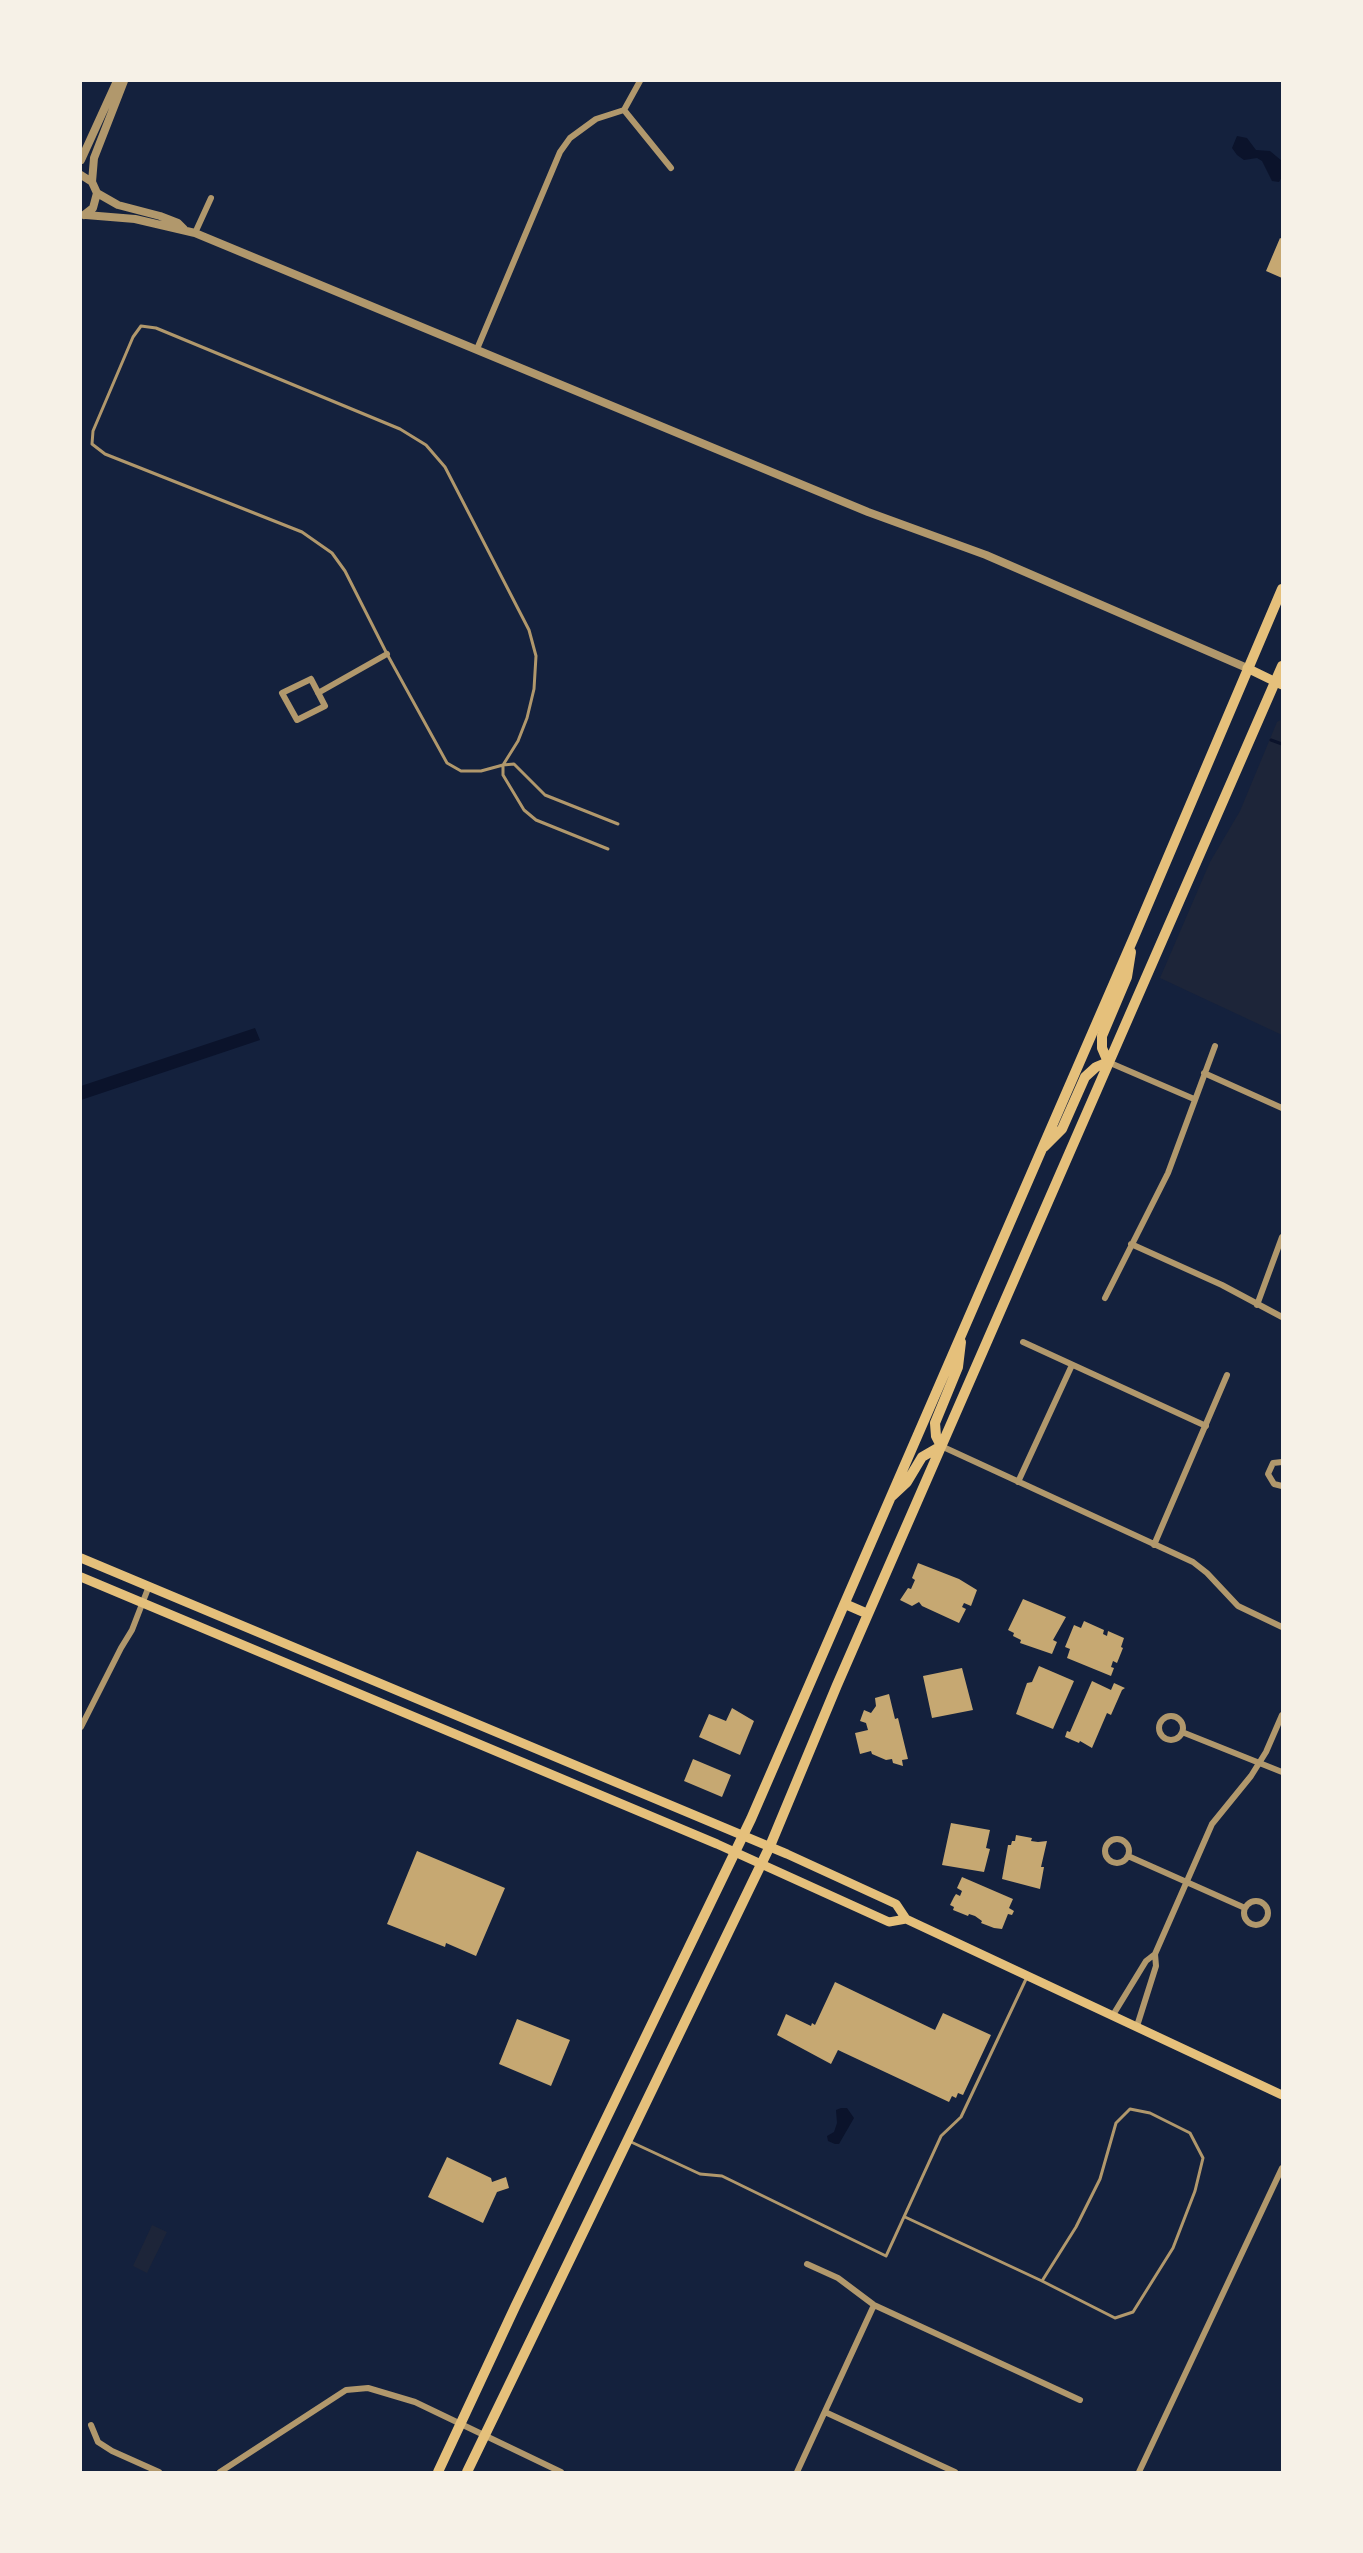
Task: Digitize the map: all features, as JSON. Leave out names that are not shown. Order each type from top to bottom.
[{"type":"main road","points":[[438,2472],[600,2129],[744,1834],[1134,937],[1282,589]]},
{"type":"main road","points":[[467,2472],[770,1846],[868,1614],[1108,1062],[1279,684],[1282,666]]},
{"type":"main road","points":[[1247,668],[1279,684]]},
{"type":"main road","points":[[1108,1062],[1102,1048],[1102,1036],[1127,977],[1134,937]]},
{"type":"main road","points":[[1039,1151],[1062,1129],[1085,1077],[1096,1067],[1108,1062]]},
{"type":"main road","points":[[941,1446],[936,1436],[935,1423],[958,1367],[963,1330]]},
{"type":"main road","points":[[888,1500],[907,1482],[922,1457],[941,1446]]},
{"type":"main road","points":[[81,1558],[744,1834],[896,1904],[906,1920]]},
{"type":"main road","points":[[81,1576],[735,1852],[889,1922],[906,1920],[1282,2095]]},
{"type":"main road","points":[[845,1604],[868,1614]]},
{"type":"street","points":[[81,160],[117,81]]},
{"type":"street","points":[[83,216],[95,204],[97,193],[92,182],[94,158],[124,81]]},
{"type":"street","points":[[477,349],[560,152],[570,138],[596,119],[624,110],[640,81]]},
{"type":"street","points":[[624,110],[671,168]]},
{"type":"street","points":[[81,174],[92,182]]},
{"type":"street","points":[[97,193],[118,205],[178,223],[184,229]]},
{"type":"street","points":[[195,233],[211,198]]},
{"type":"street","points":[[83,216],[135,219],[195,233],[868,513],[986,555],[1247,668]]},
{"type":"street","points":[[318,693],[387,654]]},
{"type":"street","points":[[311,679],[318,693],[325,706],[297,720],[282,693],[311,679]]},
{"type":"street","points":[[1105,1298],[1168,1173],[1215,1046]]},
{"type":"street","points":[[1108,1062],[1194,1099]]},
{"type":"street","points":[[1204,1072],[1282,1108]]},
{"type":"street","points":[[1257,1305],[1282,1237]]},
{"type":"street","points":[[1131,1244],[1222,1285],[1282,1317]]},
{"type":"street","points":[[1023,1342],[1206,1426]]},
{"type":"street","points":[[1018,1482],[1072,1365]]},
{"type":"street","points":[[1154,1545],[1227,1375]]},
{"type":"street","points":[[941,1446],[1192,1562],[1207,1573],[1238,1606],[1282,1627]]},
{"type":"street","points":[[1282,1462],[1273,1463],[1268,1474],[1274,1484],[1282,1485]]},
{"type":"street","points":[[81,1726],[132,1630],[149,1586]]},
{"type":"street","points":[[1113,2015],[1146,1961],[1155,1954],[1212,1824],[1258,1764],[1282,1715]]},
{"type":"street","points":[[1175,1717],[1182,1725],[1182,1732],[1173,1740],[1165,1738],[1160,1732],[1160,1724],[1164,1718],[1175,1717]]},
{"type":"street","points":[[1182,1732],[1282,1772]]},
{"type":"street","points":[[1121,1840],[1127,1845],[1128,1856],[1123,1862],[1115,1863],[1108,1859],[1106,1847],[1110,1841],[1121,1840]]},
{"type":"street","points":[[1128,1856],[1245,1908]]},
{"type":"street","points":[[1251,1902],[1263,1903],[1268,1910],[1267,1918],[1259,1925],[1251,1924],[1246,1919],[1245,1908],[1251,1902]]},
{"type":"street","points":[[1137,2026],[1156,1966],[1155,1954]]},
{"type":"street","points":[[1139,2472],[1282,2168]]},
{"type":"street","points":[[807,2264],[838,2278],[874,2305],[1080,2400]]},
{"type":"street","points":[[797,2472],[874,2305]]},
{"type":"street","points":[[220,2472],[325,2402],[352,2389],[368,2388],[393,2394],[561,2472]]},
{"type":"street","points":[[825,2412],[955,2472]]},
{"type":"street","points":[[91,2425],[98,2442],[105,2447],[159,2472]]},
{"type":"lane","points":[[608,849],[536,820],[524,810],[503,775],[503,765],[518,741],[527,718],[534,689],[536,656],[529,630],[445,467],[426,445],[400,429],[156,328],[141,326],[133,337],[93,431],[92,444],[105,453],[302,532],[332,553],[345,570],[387,654],[447,762],[461,771],[482,771],[503,765],[514,764],[544,795],[618,824]]},
{"type":"lane","points":[[627,2141],[700,2174],[722,2176],[886,2256],[942,2136],[961,2117],[1028,1976]]},
{"type":"lane","points":[[905,2217],[1115,2318],[1133,2312],[1173,2248],[1195,2191],[1203,2158],[1190,2133],[1150,2113],[1130,2109],[1116,2123],[1100,2178],[1076,2227],[1042,2281]]},
{"type":"shaded area","points":[[1237,136],[1247,138],[1256,150],[1270,151],[1282,161],[1282,177],[1279,182],[1272,181],[1262,161],[1257,158],[1244,160],[1237,155],[1232,148]]},
{"type":"shaded area","points":[[1282,719],[1282,1035],[1160,978],[1210,862],[1240,811],[1277,722]]},
{"type":"shaded area","points":[[255,1028],[260,1040],[81,1100],[81,1086]]},
{"type":"shaded area","points":[[847,2108],[854,2118],[839,2144],[835,2144],[828,2141],[827,2136],[834,2132],[837,2123],[836,2110]]},
{"type":"shaded area","points":[[152,2225],[167,2232],[147,2273],[133,2266]]},
{"type":"building","points":[[1280,238],[1282,239],[1282,278],[1266,271]]},
{"type":"building","points":[[918,1563],[959,1579],[977,1590],[971,1606],[964,1603],[962,1607],[966,1609],[959,1623],[922,1606],[919,1602],[912,1606],[900,1600],[908,1588],[911,1589],[915,1580],[912,1578]]},
{"type":"building","points":[[1023,1599],[1066,1617],[1053,1640],[1057,1642],[1052,1654],[1020,1643],[1021,1640],[1008,1630]]},
{"type":"building","points":[[1084,1621],[1104,1630],[1103,1634],[1107,1636],[1108,1631],[1124,1638],[1117,1663],[1113,1661],[1111,1667],[1114,1668],[1111,1676],[1067,1658],[1070,1649],[1065,1647],[1074,1625],[1081,1628]]},
{"type":"building","points":[[1039,1666],[1074,1681],[1053,1729],[1016,1714],[1027,1683],[1032,1682]]},
{"type":"building","points":[[962,1668],[973,1710],[932,1718],[923,1676]]},
{"type":"building","points":[[1092,1681],[1111,1690],[1114,1683],[1125,1688],[1111,1715],[1107,1713],[1092,1748],[1080,1741],[1079,1743],[1065,1737],[1067,1731],[1070,1732]]},
{"type":"building","points":[[889,1694],[895,1719],[898,1718],[908,1759],[902,1760],[903,1766],[893,1763],[892,1759],[886,1760],[872,1754],[871,1751],[860,1754],[855,1733],[868,1730],[866,1723],[860,1721],[864,1710],[871,1713],[876,1706],[875,1698]]},
{"type":"building","points":[[732,1708],[754,1721],[740,1755],[699,1737],[709,1714],[726,1721]]},
{"type":"building","points":[[693,1759],[731,1775],[722,1797],[684,1781]]},
{"type":"building","points":[[951,1823],[990,1830],[986,1848],[990,1849],[984,1872],[942,1865]]},
{"type":"building","points":[[1016,1835],[1032,1838],[1031,1841],[1047,1841],[1041,1867],[1044,1867],[1040,1889],[1002,1879],[1008,1845],[1015,1841]]},
{"type":"building","points":[[417,1851],[505,1888],[476,1956],[446,1943],[445,1947],[387,1924]]},
{"type":"building","points":[[962,1877],[1013,1899],[1009,1908],[1014,1911],[1012,1915],[1008,1914],[1002,1929],[981,1923],[982,1921],[975,1916],[969,1914],[968,1916],[953,1910],[954,1907],[950,1905],[956,1894],[960,1896],[962,1891],[957,1888]]},
{"type":"building","points":[[835,1982],[935,2030],[943,2013],[991,2035],[963,2095],[958,2093],[956,2098],[952,2096],[949,2102],[838,2050],[831,2064],[777,2035],[786,2014],[811,2026],[812,2023],[815,2025]]},
{"type":"building","points":[[517,2019],[570,2040],[551,2086],[499,2064]]},
{"type":"building","points":[[447,2157],[491,2178],[492,2182],[506,2177],[509,2188],[497,2192],[483,2223],[428,2197]]},
{"type":"waterway","points":[[1271,740],[1282,744]]}]
